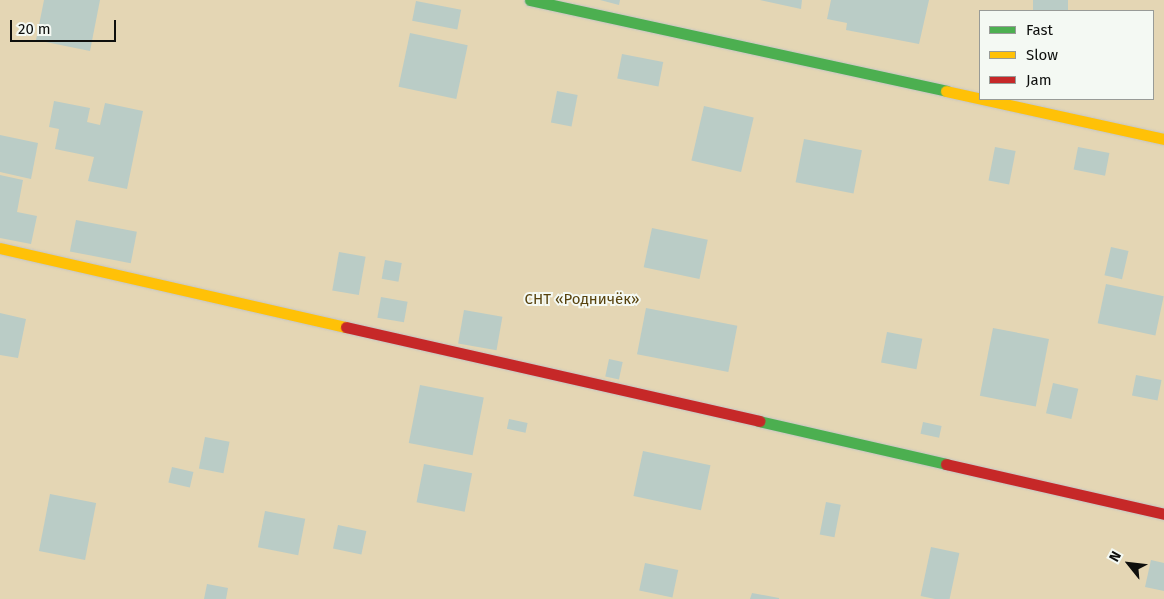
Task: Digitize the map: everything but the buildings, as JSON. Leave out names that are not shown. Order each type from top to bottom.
[{"type":"street","points":[[530,0],[979,98]]},
{"type":"street","points":[[986,100],[1164,139]]},
{"type":"street","points":[[0,248],[1164,514]]},
{"type":"green space","name":"СНТ «Родничёк»","points":[[0,0],[1164,0],[1164,599],[0,599]]},
{"type":"traffic: fast","points":[[530,0],[946,91]]},
{"type":"traffic: fast","points":[[759,421],[946,464]]},
{"type":"traffic: slow","points":[[946,91],[979,98]]},
{"type":"traffic: slow","points":[[987,100],[1164,139]]},
{"type":"traffic: slow","points":[[0,248],[346,327]]},
{"type":"traffic: jam","points":[[346,327],[759,421]]},
{"type":"traffic: jam","points":[[946,464],[1164,514]]}]
